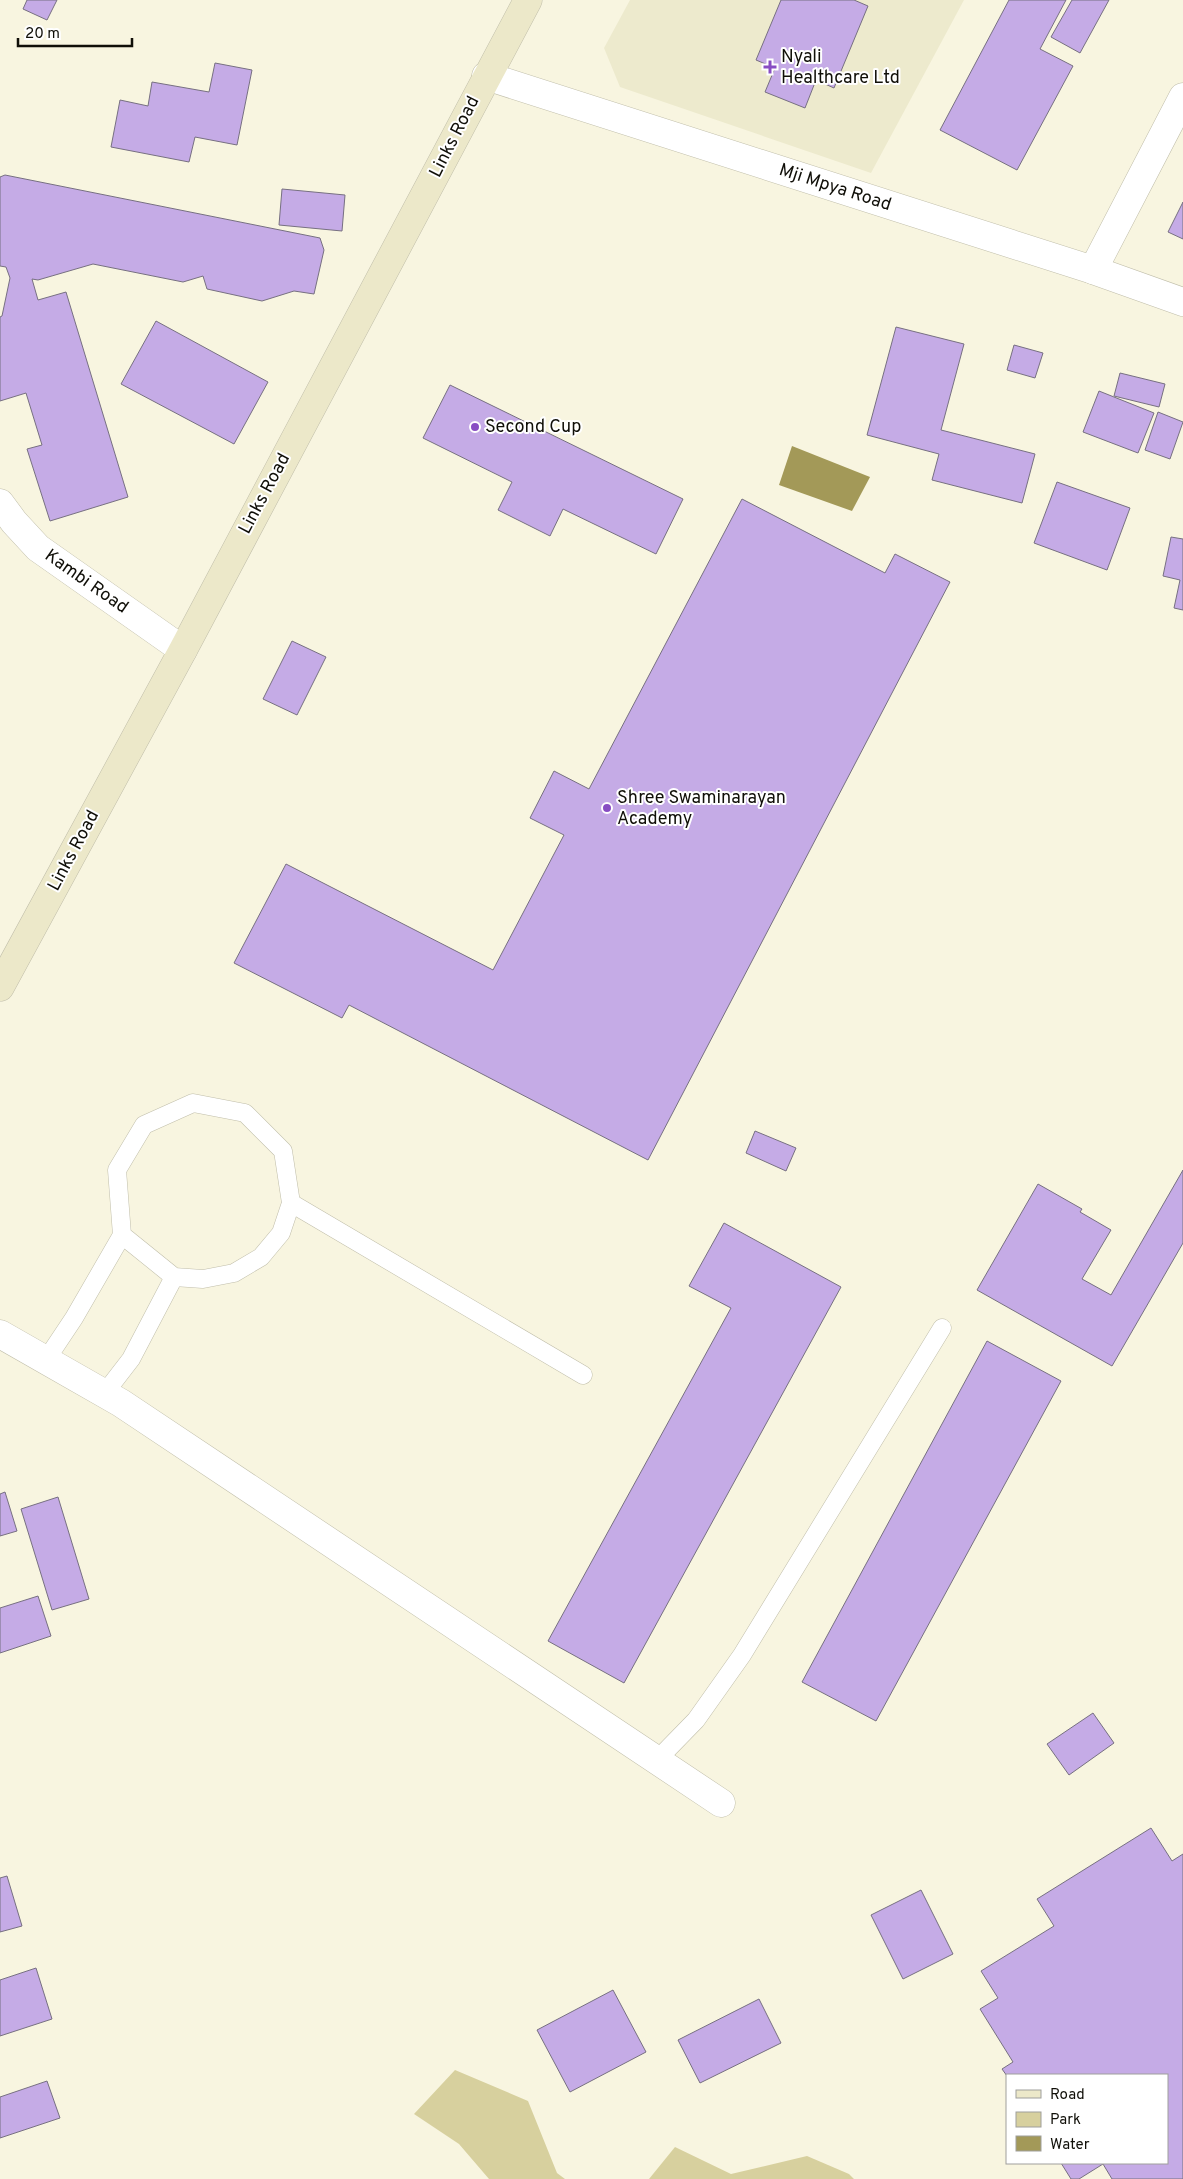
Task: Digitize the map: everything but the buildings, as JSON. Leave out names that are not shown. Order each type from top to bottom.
[{"type":"main road","name":"Links Road","points":[[0,987],[183,650],[528,0]]},
{"type":"street","name":"Mji Mpya Road","points":[[486,76],[1093,270],[1183,302]]},
{"type":"street","points":[[1093,270],[1183,97]]},
{"type":"street","name":"Kambi Road","points":[[0,503],[14,522],[38,548],[183,650]]},
{"type":"street","points":[[0,1334],[121,1403],[721,1804]]},
{"type":"lane","points":[[46,1360],[74,1318],[122,1235],[117,1170],[144,1124],[193,1103],[245,1113],[283,1152],[291,1203],[281,1233],[261,1257],[234,1273],[203,1279],[174,1277],[122,1235]]},
{"type":"lane","points":[[291,1203],[583,1375]]},
{"type":"lane","points":[[104,1394],[131,1359],[174,1277]]},
{"type":"lane","points":[[657,1760],[696,1720],[742,1655],[942,1328]]},
{"type":"shaded area","name":"Nyali Healthcare Ltd","points":[[630,0],[964,0],[871,173],[620,87],[604,48]]},
{"type":"green space","points":[[455,2070],[528,2101],[557,2173],[565,2179],[489,2179],[459,2144],[414,2114]]},
{"type":"green space","points":[[675,2147],[731,2174],[807,2156],[849,2174],[854,2179],[649,2179]]},
{"type":"water","points":[[792,446],[870,477],[852,511],[779,485]]},
{"type":"place","name":"Nyali Healthcare Ltd","points":[[770,67]]},
{"type":"place","name":"Second Cup","points":[[475,427]]},
{"type":"place","name":"Shree Swaminarayan Academy","points":[[607,808]]}]
